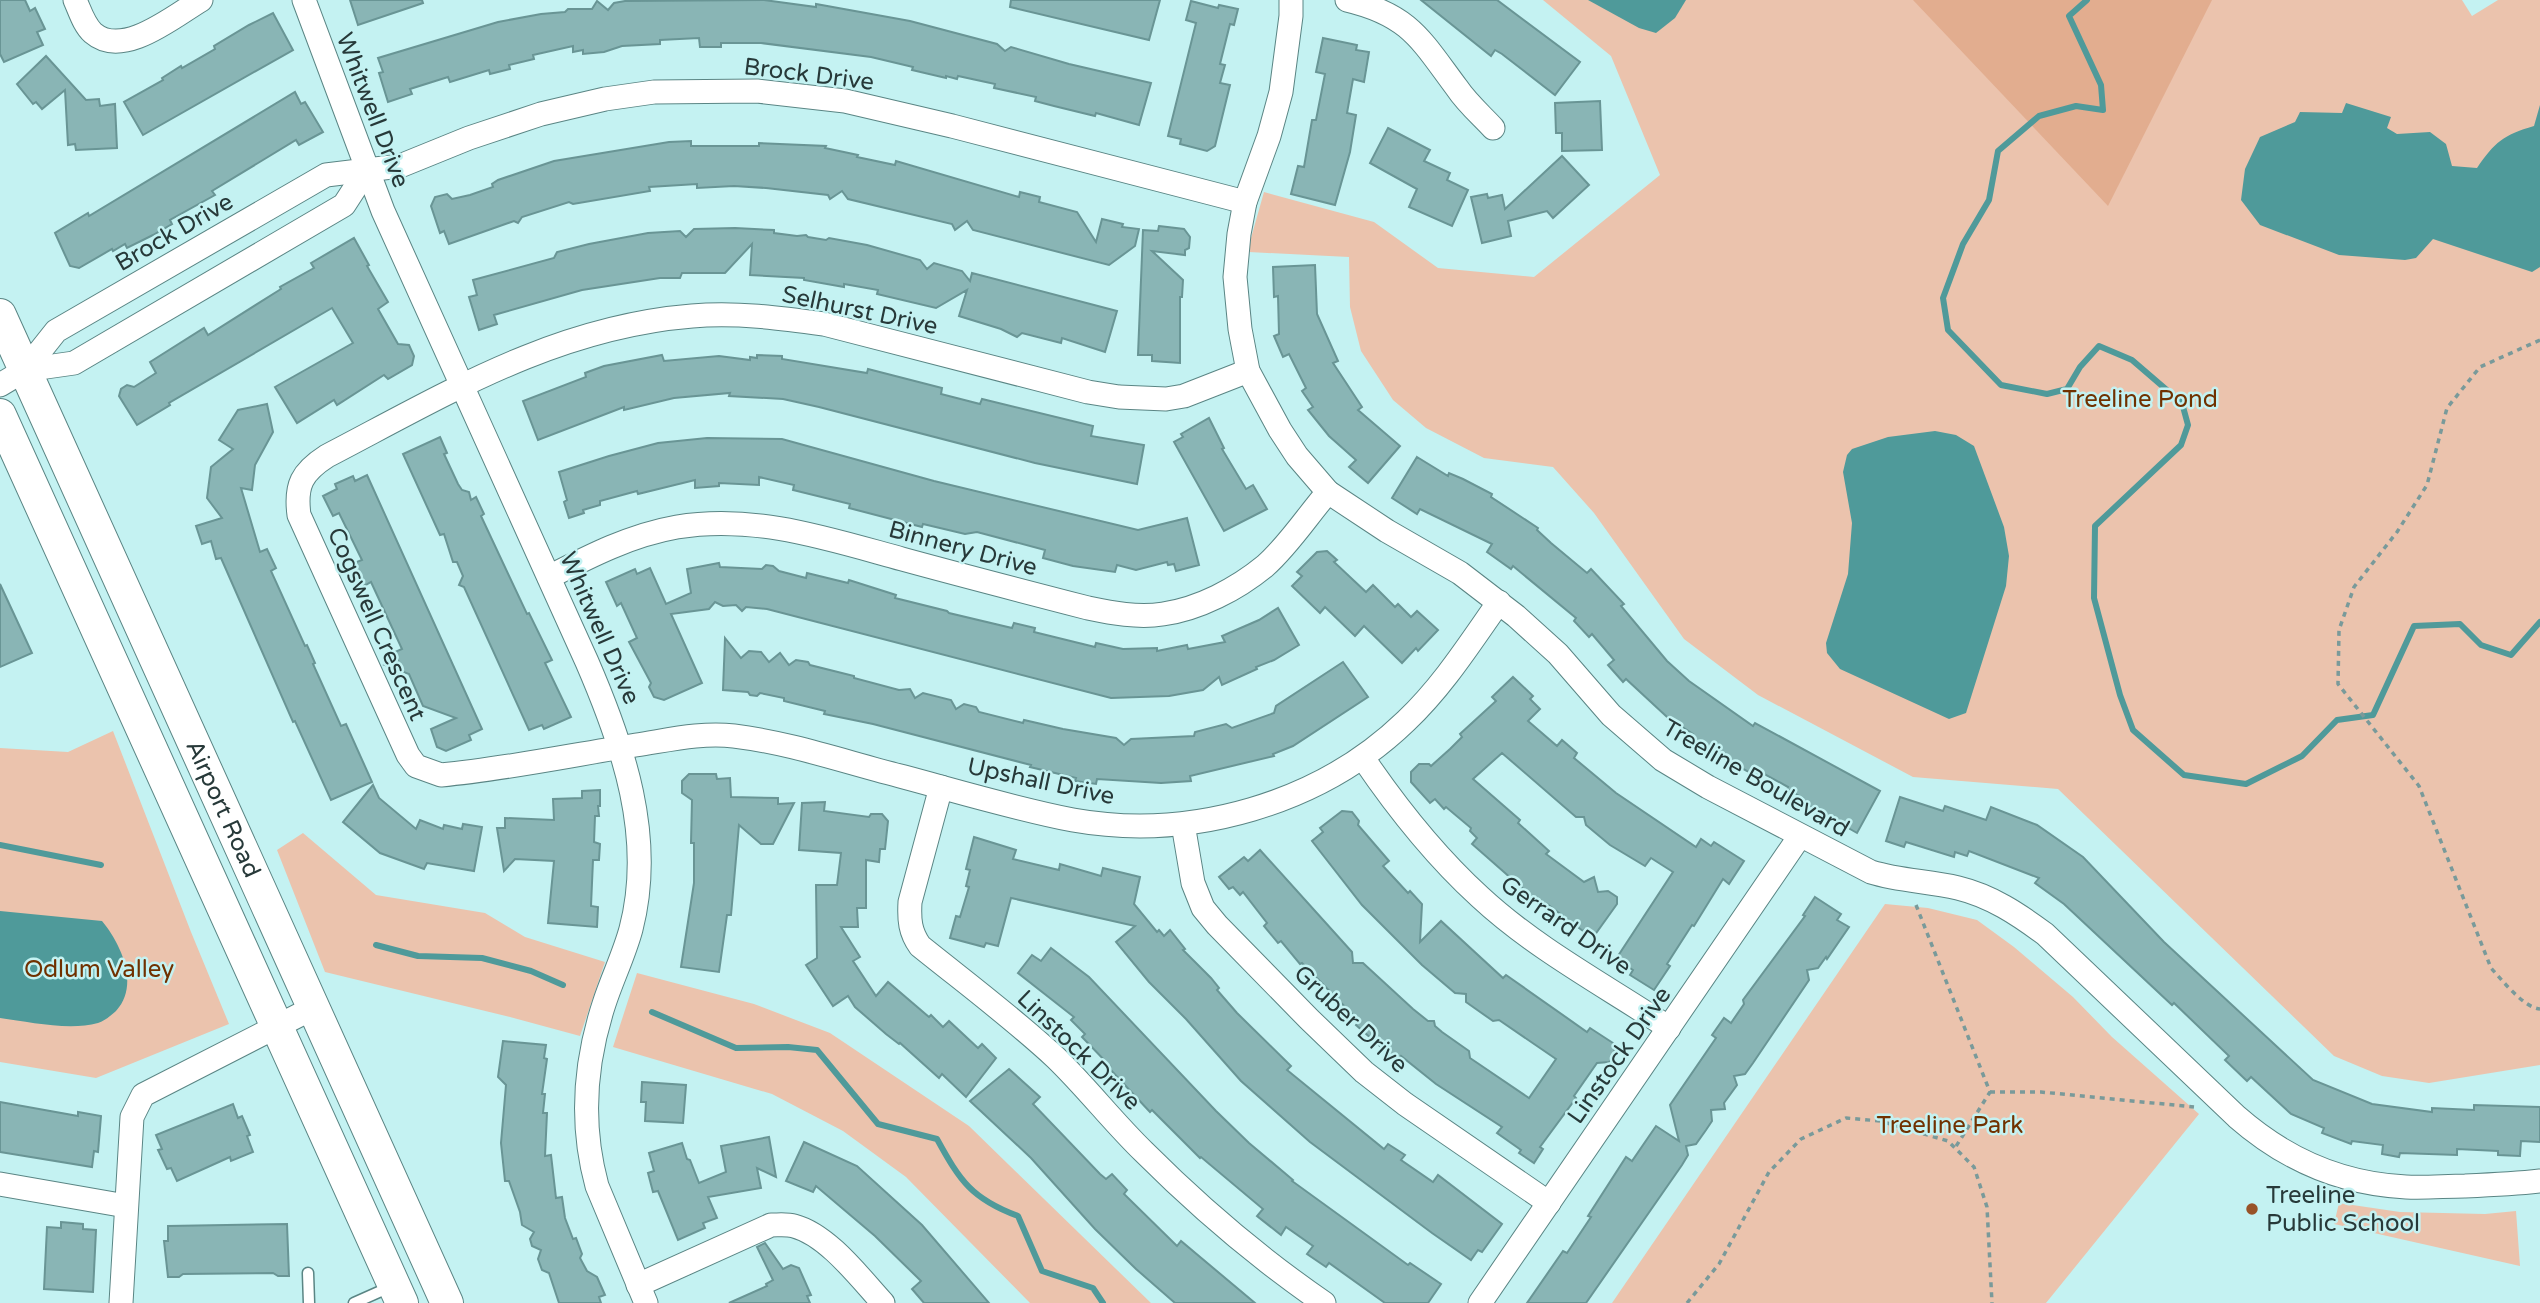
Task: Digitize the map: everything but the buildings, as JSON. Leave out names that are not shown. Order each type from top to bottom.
[{"type":"main road","name":"Airport Road","points":[[0,315],[13,378],[313,1008],[447,1303]]},
{"type":"main road","name":"Airport Road","points":[[0,415],[398,1294]]},
{"type":"street","points":[[75,0],[94,34],[106,41],[118,43],[136,38],[201,0]]},
{"type":"street","name":"Whitwell Drive","points":[[304,0],[366,171],[549,577],[612,720],[621,747],[634,799],[637,838],[636,899],[631,928],[604,1002],[588,1060],[586,1117],[597,1186],[642,1294]]},
{"type":"street","name":"Treeline Boulevard","points":[[1291,0],[1281,92],[1269,136],[1245,202],[1236,257],[1236,287],[1248,371],[1286,439],[1328,492],[1387,531],[1460,573],[1499,602],[1558,654],[1611,715],[1646,747],[1684,773],[1871,872],[1890,878],[1957,888],[2006,907],[2045,934],[2252,1130],[2308,1165],[2359,1181],[2408,1187],[2516,1185],[2540,1181]]},
{"type":"street","points":[[1347,0],[1368,5],[1404,22],[1419,36],[1459,91],[1493,128]]},
{"type":"street","name":"Brock Drive","points":[[13,378],[56,331],[326,175],[400,166],[510,123],[605,99],[654,92],[757,91],[845,101],[1245,202]]},
{"type":"street","points":[[13,378],[74,363],[344,205],[366,171]]},
{"type":"street","name":"Selhurst Drive","points":[[462,386],[574,338],[650,321],[731,315],[824,324],[1088,392],[1119,397],[1166,399],[1184,396],[1248,371]]},
{"type":"street","name":"Cogswell Crescent","points":[[462,386],[313,466],[303,477],[298,492],[299,515],[401,743],[416,766],[441,775],[621,747]]},
{"type":"street","name":"Binnery Drive","points":[[549,577],[613,545],[643,535],[678,527],[721,523],[755,524],[821,537],[1088,608],[1117,613],[1163,614],[1212,599],[1259,571],[1328,492]]},
{"type":"street","name":"Upshall Drive","points":[[621,747],[699,736],[736,736],[779,744],[1075,820],[1127,825],[1183,824],[1270,804],[1342,772],[1363,758],[1425,702],[1453,669],[1499,602]]},
{"type":"street","name":"Gerrard Drive","points":[[1363,758],[1423,837],[1481,898],[1546,948],[1669,1028]]},
{"type":"street","name":"Linstock Drive","points":[[941,787],[910,902],[912,935],[920,946],[992,1002],[1055,1057],[1141,1150],[1201,1206],[1253,1250],[1324,1303]]},
{"type":"street","name":"Gruber Drive","points":[[1183,824],[1197,896],[1203,908],[1227,935],[1364,1072],[1405,1104],[1549,1203]]},
{"type":"street","name":"Linstock Drive","points":[[1480,1303],[1800,836]]},
{"type":"street","points":[[121,1303],[132,1117],[144,1095],[313,1008]]},
{"type":"street","points":[[0,1184],[126,1206]]},
{"type":"street","points":[[642,1294],[771,1225],[791,1225],[823,1241],[883,1303]]},
{"type":"lane","points":[[308,1273],[309,1303]]},
{"type":"lane","points":[[354,1303],[398,1294]]},
{"type":"path","points":[[2540,340],[2480,367],[2447,408],[2427,485],[2397,532],[2354,587],[2339,629],[2338,684],[2419,786],[2491,968],[2511,990],[2534,1009],[2540,1010]]},
{"type":"path","points":[[1916,905],[1990,1092]]},
{"type":"path","points":[[1990,1092],[2041,1093],[2197,1107]]},
{"type":"path","points":[[1955,1148],[1990,1092]]},
{"type":"path","points":[[1687,1303],[1719,1264],[1769,1172],[1801,1139],[1846,1118],[1880,1121],[1948,1141],[1974,1167],[1987,1207],[1992,1303]]},
{"type":"green space","name":"Treeline Pond","points":[[1543,0],[2462,0],[2472,16],[2498,0],[2540,0],[2540,1065],[2429,1083],[2382,1076],[2334,1056],[2058,789],[1913,777],[1758,695],[1684,639],[1594,513],[1553,467],[1484,458],[1426,428],[1393,400],[1361,351],[1350,307],[1349,257],[1249,252],[1264,192],[1374,222],[1438,268],[1534,277],[1660,175],[1611,56]]},
{"type":"green space","name":"Odlum Valley","points":[[113,731],[229,1024],[96,1078],[0,1062],[0,748],[68,752]]},
{"type":"green space","points":[[303,833],[376,895],[485,913],[525,937],[605,962],[580,1036],[325,972],[277,850]]},
{"type":"green space","name":"Treeline Park","points":[[1885,904],[1928,908],[1977,920],[2073,997],[2112,1037],[2199,1114],[2046,1303],[1612,1303]]},
{"type":"green space","points":[[637,973],[754,1004],[830,1033],[969,1126],[1151,1303],[1030,1303],[906,1177],[843,1131],[772,1094],[613,1047]]},
{"type":"green space","points":[[2339,1203],[2400,1212],[2485,1214],[2516,1211],[2520,1266],[2334,1224]]},
{"type":"shaded area","points":[[1913,0],[2212,0],[2108,206]]},
{"type":"water","points":[[1588,0],[1686,0],[1675,18],[1656,33],[1639,28]]},
{"type":"water","points":[[2346,103],[2391,117],[2387,128],[2397,134],[2430,132],[2446,144],[2452,166],[2477,168],[2501,141],[2534,126],[2540,105],[2540,267],[2532,272],[2433,239],[2416,258],[2405,260],[2339,255],[2260,225],[2241,200],[2245,169],[2260,137],[2295,122],[2300,112],[2342,113]]},
{"type":"water","points":[[1935,431],[1956,435],[1974,446],[2004,527],[2009,556],[2006,586],[1966,713],[1949,719],[1840,669],[1827,653],[1826,643],[1848,574],[1852,523],[1843,472],[1847,455],[1852,449],[1888,437]]},
{"type":"water","points":[[0,911],[102,921],[116,941],[127,977],[127,989],[116,1011],[101,1022],[75,1026],[0,1018]]},
{"type":"waterway","points":[[2087,0],[2069,16],[2101,85],[2103,110],[2076,106],[2039,116],[1998,151],[1989,200],[1963,244],[1943,298],[1948,330],[2001,385],[2047,394],[2067,389],[2080,367],[2099,346],[2132,360],[2182,403],[2188,425],[2181,445],[2095,526],[2094,598],[2120,695],[2133,730],[2184,775],[2246,784],[2302,756],[2337,720],[2373,715],[2414,626],[2460,624],[2481,645],[2511,655],[2540,622]]},
{"type":"waterway","points":[[0,845],[101,865]]},
{"type":"waterway","points":[[376,945],[418,956],[482,958],[531,971],[563,985]]},
{"type":"waterway","points":[[652,1012],[736,1048],[788,1047],[817,1050],[878,1124],[937,1139],[969,1187],[989,1203],[1018,1216],[1042,1271],[1093,1288],[1103,1303]]},
{"type":"place","name":"Treeline Public School","points":[[2252,1209]]}]
